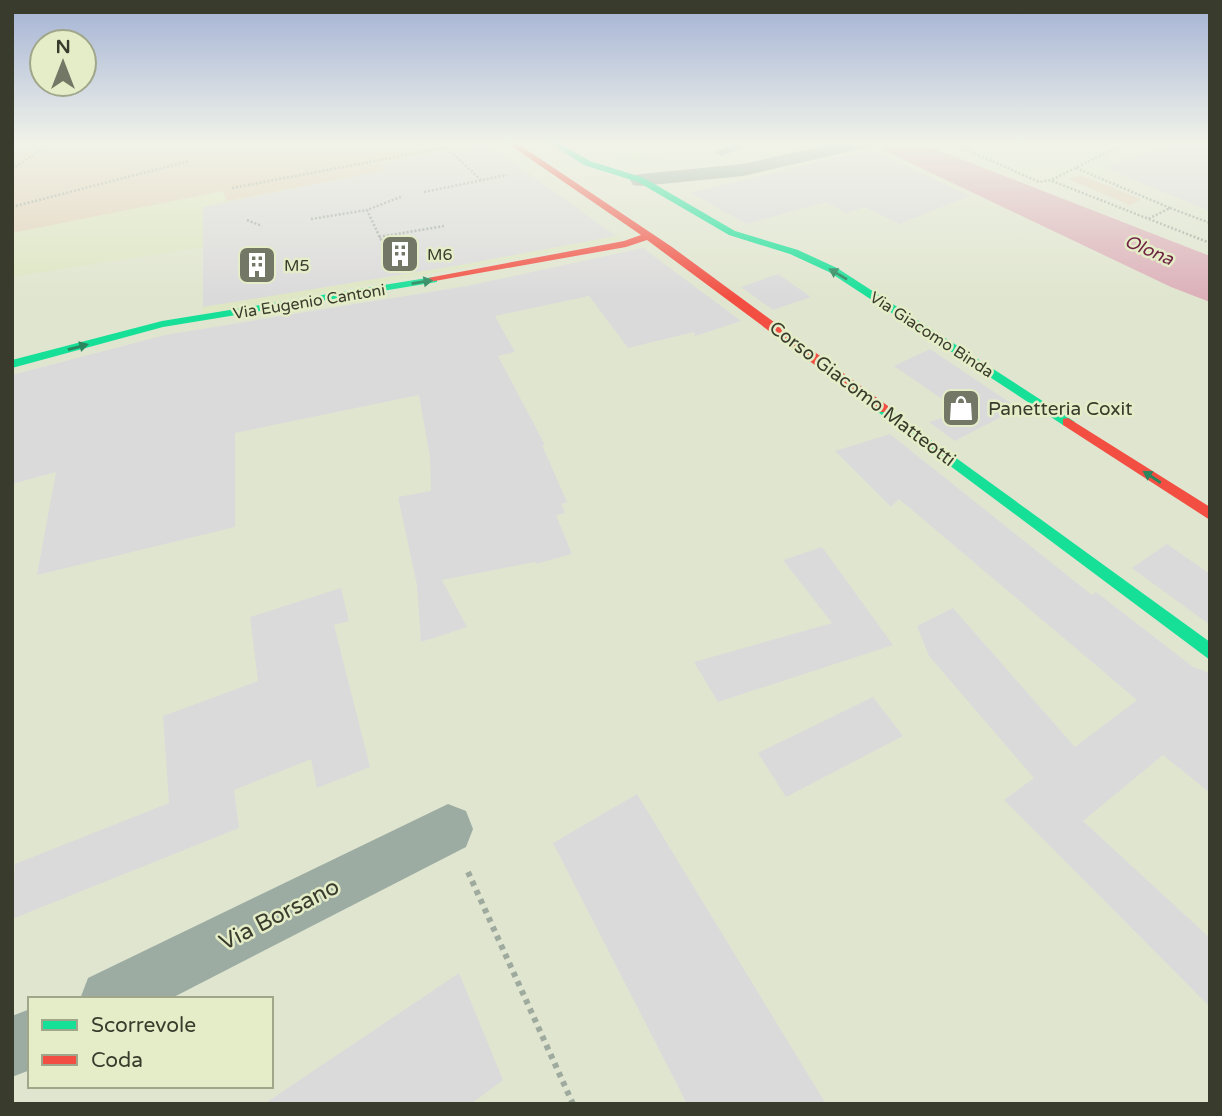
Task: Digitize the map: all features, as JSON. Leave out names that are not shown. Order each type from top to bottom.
[{"type":"street","name":"Corso Giacomo Matteotti","points":[[586,194],[832,369],[1210,652]]},
{"type":"street","name":"Via Giacomo Binda","points":[[665,194],[732,233],[794,252],[833,270],[1210,514]]},
{"type":"street","name":"Via Eugenio Cantoni","points":[[12,364],[162,324],[466,275],[626,244],[648,236]]},
{"type":"street","name":"Via Borsano","points":[[113,997],[448,829]]},
{"type":"street","points":[[12,1047],[28,1039]]},
{"type":"path","points":[[12,207],[62,194]]},
{"type":"path","points":[[1086,194],[1210,243]]},
{"type":"path","points":[[1137,194],[1210,223]]},
{"type":"path","points":[[311,219],[366,210],[402,196]]},
{"type":"path","points":[[1148,219],[1170,208]]},
{"type":"path","points":[[366,210],[383,244]]},
{"type":"path","points":[[247,220],[262,226]]},
{"type":"path","points":[[380,237],[444,226]]},
{"type":"path","points":[[448,829],[573,1104]]},
{"type":"shaded area","points":[[12,194],[208,194],[12,233]]},
{"type":"shaded area","points":[[207,194],[557,194],[622,240],[203,314],[203,247],[12,277],[12,233]]},
{"type":"shaded area","points":[[224,194],[263,194],[238,199],[227,201]]},
{"type":"shaded area","points":[[1104,194],[1128,194],[1141,199],[1130,205]]},
{"type":"water","name":"Olona","points":[[976,194],[1051,194],[1210,256],[1210,302],[1171,287]]},
{"type":"building","points":[[267,194],[557,194],[616,236],[466,264],[203,307],[203,207]]},
{"type":"building","points":[[693,194],[970,196],[899,224],[865,207],[846,213],[826,202],[747,224]]},
{"type":"building","points":[[1168,194],[1210,194],[1210,211]]},
{"type":"building","points":[[643,248],[741,321],[695,336],[694,332],[628,348],[589,296],[495,316],[515,352],[498,356],[545,445],[542,445],[567,502],[561,504],[565,513],[556,515],[572,554],[536,564],[535,562],[442,580],[467,627],[421,642],[417,585],[398,497],[431,491],[430,457],[419,395],[235,433],[235,527],[37,575],[56,472],[12,484],[12,375],[165,335],[467,286]]},
{"type":"building","points":[[778,274],[811,297],[773,310],[741,287]]},
{"type":"building","points":[[930,349],[1018,408],[955,441],[929,422],[961,412],[894,366]]},
{"type":"building","points":[[890,434],[1092,595],[1096,592],[1193,667],[1210,673],[1210,793],[1163,755],[1083,821],[1210,938],[1210,1007],[1004,800],[1034,778],[929,656],[917,626],[953,608],[1075,747],[1137,700],[899,499],[891,507],[835,451]]},
{"type":"building","points":[[1167,544],[1210,574],[1210,625],[1132,568]]},
{"type":"building","points":[[822,547],[893,645],[718,702],[694,662],[832,623],[783,560]]},
{"type":"building","points":[[341,588],[349,621],[334,625],[370,767],[317,788],[311,759],[234,790],[239,828],[12,919],[15,864],[169,803],[163,716],[258,681],[250,617]]},
{"type":"building","points":[[873,697],[903,736],[786,797],[758,753]]},
{"type":"building","points":[[637,794],[826,1104],[687,1104],[553,843]]},
{"type":"building","points":[[459,973],[503,1080],[471,1104],[264,1104]]},
{"type":"traffic: fast","points":[[665,194],[732,233],[794,252],[833,270],[1068,422]]},
{"type":"traffic: fast","points":[[12,364],[162,324],[433,280]]},
{"type":"traffic: fast","points":[[883,409],[1210,652]]},
{"type":"traffic: jam","points":[[587,194],[668,249],[883,409]]},
{"type":"traffic: jam","points":[[433,280],[626,244],[648,236]]},
{"type":"traffic: jam","points":[[1068,422],[1210,514]]},
{"type":"place","name":"M6","points":[[400,254]]},
{"type":"place","name":"M5","points":[[257,265]]},
{"type":"place","name":"Panetteria Coxit","points":[[961,408]]}]
